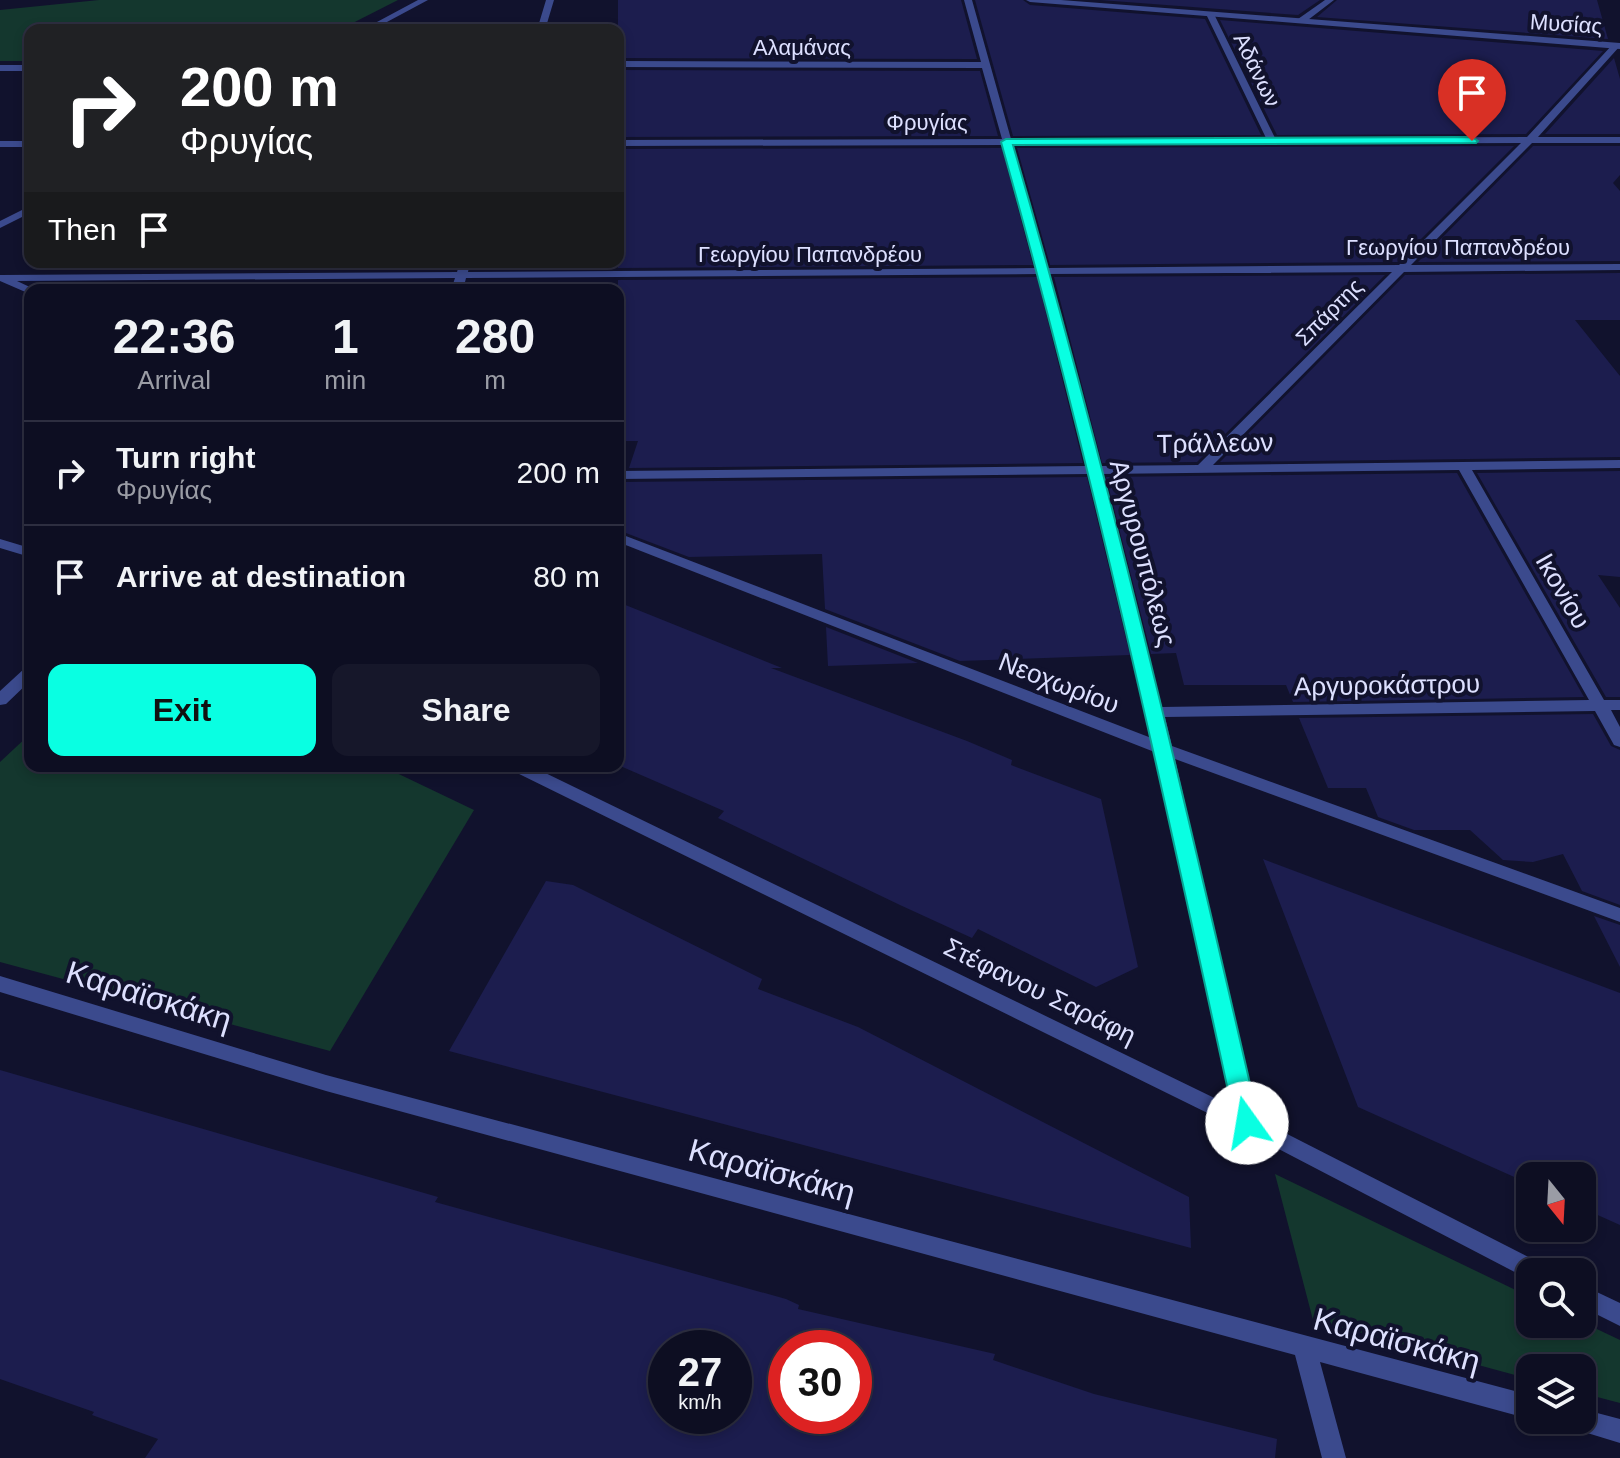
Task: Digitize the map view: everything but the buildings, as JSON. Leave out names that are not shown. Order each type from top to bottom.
[{"type":"street","points":[[378,24],[424,0]]},
{"type":"street","points":[[543,24],[550,0]]},
{"type":"street","name":"Αργυρουπόλεως","points":[[968,0],[1044,273],[1156,712],[1161,748],[1247,1123]]},
{"type":"street","name":"Μυσίας","points":[[1030,0],[1618,46]]},
{"type":"street","points":[[1301,21],[1330,0]]},
{"type":"street","name":"Αδάνων","points":[[1210,14],[1272,141]]},
{"type":"street","name":"Σπάρτης","points":[[1203,467],[1530,140],[1618,46]]},
{"type":"street","name":"Αλαμάνας","points":[[624,64],[987,65]]},
{"type":"street","points":[[0,68],[24,68]]},
{"type":"street","name":"Φρυγίας","points":[[624,143],[1620,140]]},
{"type":"street","points":[[0,144],[24,144]]},
{"type":"street","points":[[0,225],[24,212]]},
{"type":"street","name":"Γεωργίου Παπανδρέου","points":[[0,278],[1620,267]]},
{"type":"street","points":[[459,284],[463,268]]},
{"type":"street","points":[[0,278],[24,288]]},
{"type":"street","name":"Τράλλεων","points":[[624,475],[1620,464]]},
{"type":"street","name":"Ικονίου","points":[[1463,465],[1620,741]]},
{"type":"street","name":"Νεοχωρίου","points":[[624,539],[1161,748],[1620,915]]},
{"type":"street","points":[[0,543],[24,551]]},
{"type":"street","points":[[0,700],[24,678]]},
{"type":"street","name":"Αργυροκάστρου","points":[[1156,712],[1620,705]]},
{"type":"street","name":"Στέφανου Σαράφη","points":[[529,772],[1247,1123],[1516,1262]]},
{"type":"street","name":"Καραϊσκάκη","points":[[0,984],[326,1083],[1516,1403]]},
{"type":"street","points":[[1596,1303],[1620,1315]]},
{"type":"street","points":[[1305,1349],[1334,1458]]},
{"type":"street","points":[[1596,1425],[1620,1431]]},
{"type":"green space","points":[[99,0],[398,0],[351,24],[24,24],[24,61],[0,61],[0,10]]},
{"type":"green space","points":[[24,740],[24,772],[395,772],[474,810],[330,1051],[0,962],[0,762]]},
{"type":"green space","points":[[1275,1174],[1516,1290],[1516,1338],[1596,1338],[1596,1329],[1620,1340],[1620,1403],[1596,1397],[1596,1354],[1516,1354],[1516,1375],[1313,1320]]},
{"type":"route","points":[[1247,1123],[1161,748],[1156,712],[1044,273],[1006,142],[1472,141]]}]
